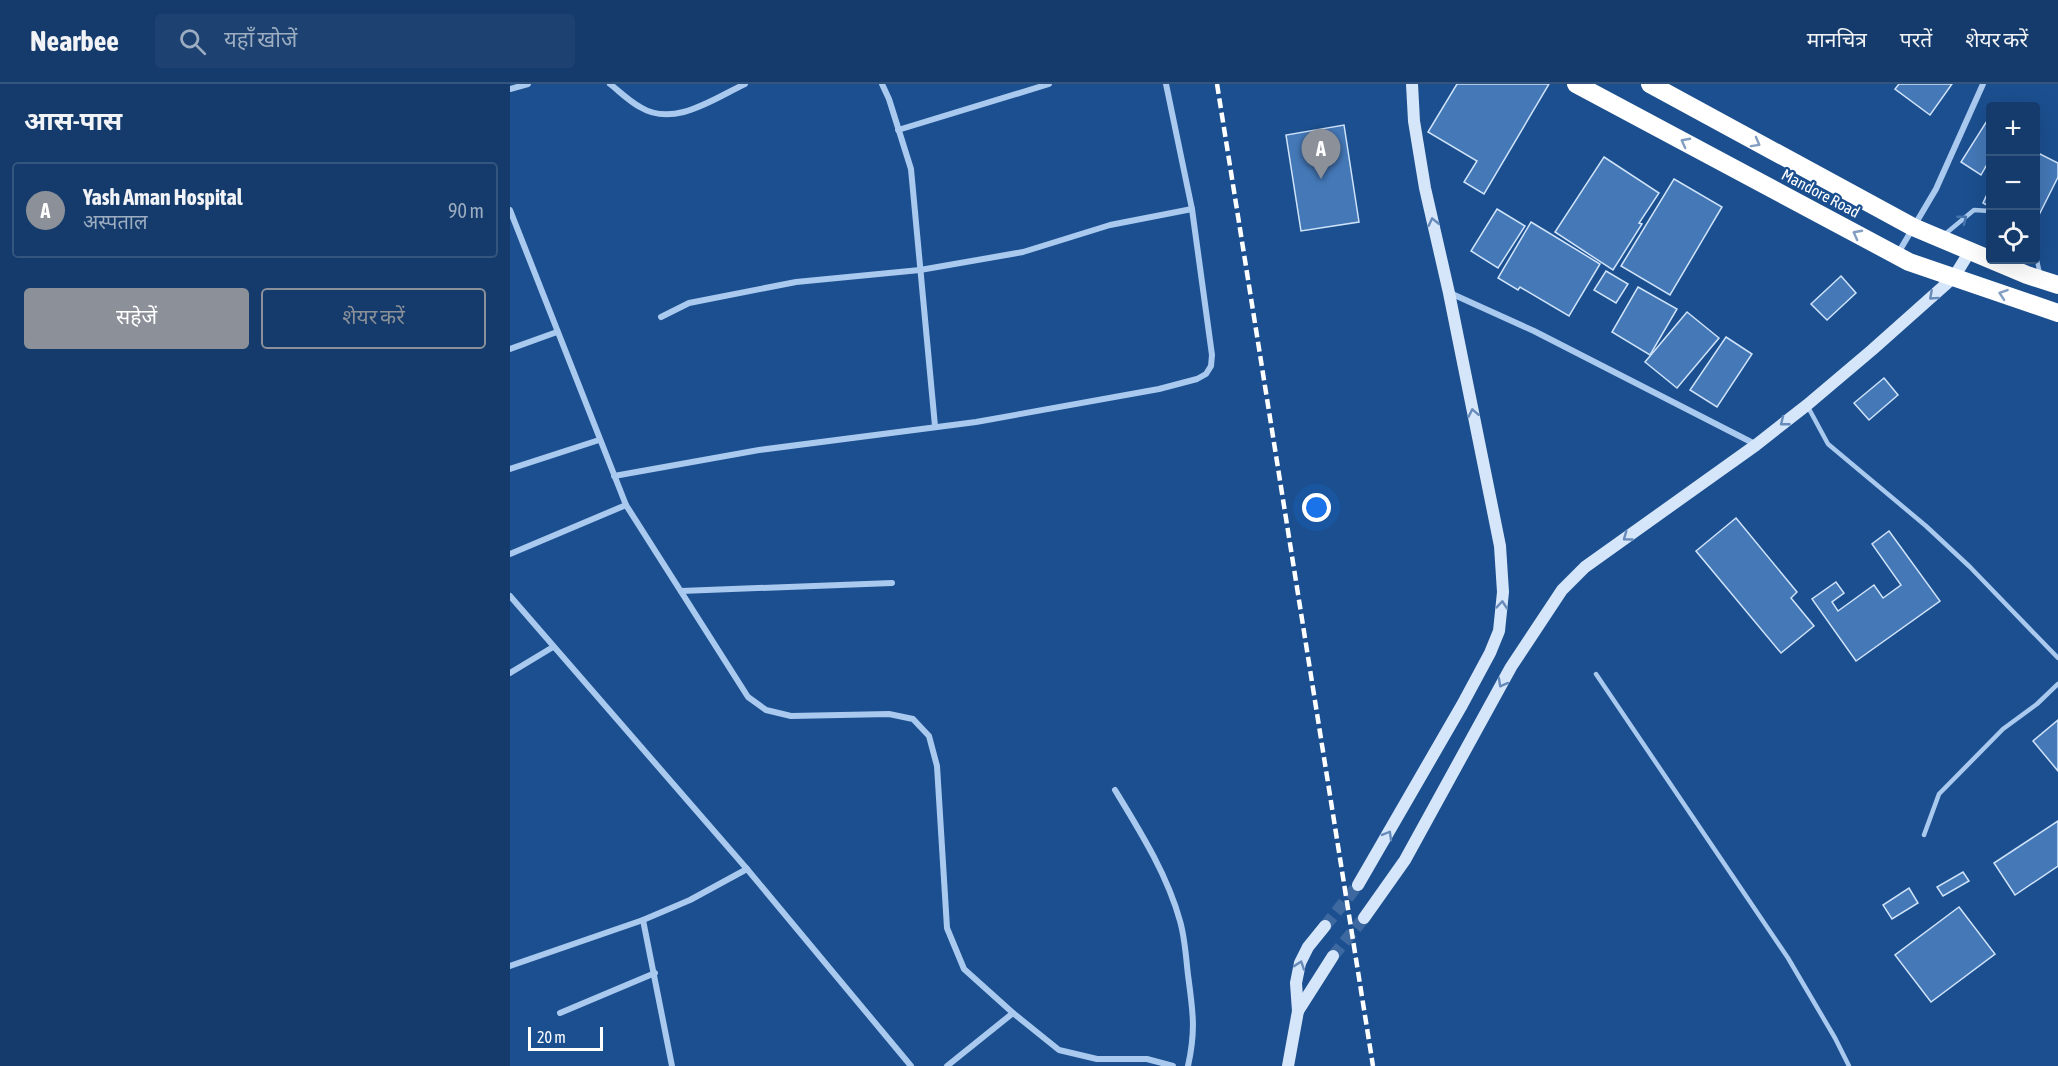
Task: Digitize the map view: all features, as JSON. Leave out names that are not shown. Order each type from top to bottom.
[{"type":"highway","name":"Mandore Road","points":[[1576,84],[1909,262],[2058,313]]},
{"type":"highway","name":"Mandore Road","points":[[1650,84],[1913,227],[2049,282]]},
{"type":"main road","points":[[1358,885],[1490,653],[1502,611],[1500,546],[1418,143],[1412,84]]},
{"type":"main road","points":[[1364,918],[1405,860],[1511,667],[1562,590],[1585,567],[1756,445],[1807,405],[1954,277],[1970,251]]},
{"type":"main road","points":[[1288,1066],[1298,1011],[1296,983],[1300,963],[1308,947],[1325,926]]},
{"type":"main road","points":[[1298,1011],[1333,956]]},
{"type":"street","points":[[510,89],[528,84]]},
{"type":"street","points":[[610,84],[640,108],[662,115],[685,112],[745,84]]},
{"type":"street","points":[[882,84],[911,169],[935,426]]},
{"type":"street","points":[[898,129],[1049,84]]},
{"type":"street","points":[[614,476],[748,452],[976,422],[1159,389],[1197,379],[1206,374],[1212,355],[1192,209],[1166,84]]},
{"type":"street","points":[[1897,256],[1936,189],[1983,84]]},
{"type":"street","points":[[661,317],[689,303],[796,282],[920,270],[1023,252],[1110,225],[1192,209]]},
{"type":"street","points":[[510,210],[626,505],[748,697],[766,710],[791,716],[889,714],[913,719],[929,736],[937,766],[947,928],[964,969],[1059,1050],[1097,1059],[1147,1059],[1173,1066]]},
{"type":"street","points":[[1449,293],[1534,331],[1756,445]]},
{"type":"street","points":[[510,349],[557,332]]},
{"type":"street","points":[[510,469],[599,440]]},
{"type":"street","points":[[510,554],[626,505]]},
{"type":"street","points":[[681,591],[892,583]]},
{"type":"street","points":[[510,596],[747,869],[911,1066]]},
{"type":"street","points":[[510,673],[553,647]]},
{"type":"street","points":[[1115,790],[1137,825],[1170,890],[1181,923],[1194,1018],[1194,1041],[1188,1066]]},
{"type":"street","points":[[510,966],[644,920],[690,900],[747,869]]},
{"type":"street","points":[[644,920],[672,1066]]},
{"type":"street","points":[[560,1013],[655,973]]},
{"type":"street","points":[[947,1066],[1013,1013]]},
{"type":"lane","points":[[1940,239],[1974,210],[1986,211]]},
{"type":"lane","points":[[2040,264],[2049,282]]},
{"type":"lane","points":[[1807,405],[1828,444],[1926,526],[2058,658]]},
{"type":"lane","points":[[1596,674],[1788,958],[1849,1066]]},
{"type":"lane","points":[[1924,835],[1939,794],[2003,729],[2037,704],[2058,684]]},
{"type":"building","points":[[1457,84],[1549,84],[1484,194],[1464,182],[1477,161],[1428,132]]},
{"type":"building","points":[[1899,84],[1952,84],[1930,115],[1895,89]]},
{"type":"building","points":[[1986,122],[1986,166],[1981,175],[1961,162]]},
{"type":"building","points":[[1344,125],[1359,222],[1301,231],[1286,135]]},
{"type":"building","points":[[2040,154],[2058,163],[2058,177],[2040,213]]},
{"type":"building","points":[[1604,157],[1659,193],[1613,270],[1555,232]]},
{"type":"building","points":[[1674,179],[1722,207],[1670,295],[1621,266]]},
{"type":"building","points":[[1497,209],[1525,226],[1498,268],[1471,251]]},
{"type":"building","points":[[1531,222],[1600,264],[1569,316],[1520,287],[1518,290],[1498,278]]},
{"type":"building","points":[[1606,271],[1628,284],[1616,303],[1594,290]]},
{"type":"building","points":[[1841,276],[1856,293],[1827,320],[1811,304]]},
{"type":"building","points":[[1638,287],[1677,309],[1650,355],[1612,332]]},
{"type":"building","points":[[1687,312],[1719,338],[1677,388],[1645,362]]},
{"type":"building","points":[[1726,337],[1752,354],[1717,407],[1690,390]]},
{"type":"building","points":[[1884,378],[1898,395],[1869,420],[1854,403]]},
{"type":"building","points":[[1736,518],[1797,592],[1791,598],[1814,626],[1781,653],[1696,551]]},
{"type":"building","points":[[1889,531],[1940,601],[1856,661],[1812,599],[1836,582],[1844,593],[1832,602],[1838,611],[1874,585],[1883,598],[1901,585],[1872,544]]},
{"type":"building","points":[[2058,720],[2058,771],[2033,741]]},
{"type":"building","points":[[2058,821],[2058,866],[2015,895],[1994,863]]},
{"type":"building","points":[[1963,872],[1969,881],[1943,896],[1937,887]]},
{"type":"building","points":[[1909,888],[1918,903],[1892,919],[1883,905]]},
{"type":"building","points":[[1959,907],[1995,954],[1931,1002],[1895,955]]},
{"type":"tunnel","points":[[1325,926],[1358,885]]},
{"type":"tunnel","points":[[1333,956],[1364,918]]},
{"type":"railway","points":[[1217,84],[1373,1066]]},
{"type":"place","name":"Yash Aman Hospital","points":[[1321,179]]}]
